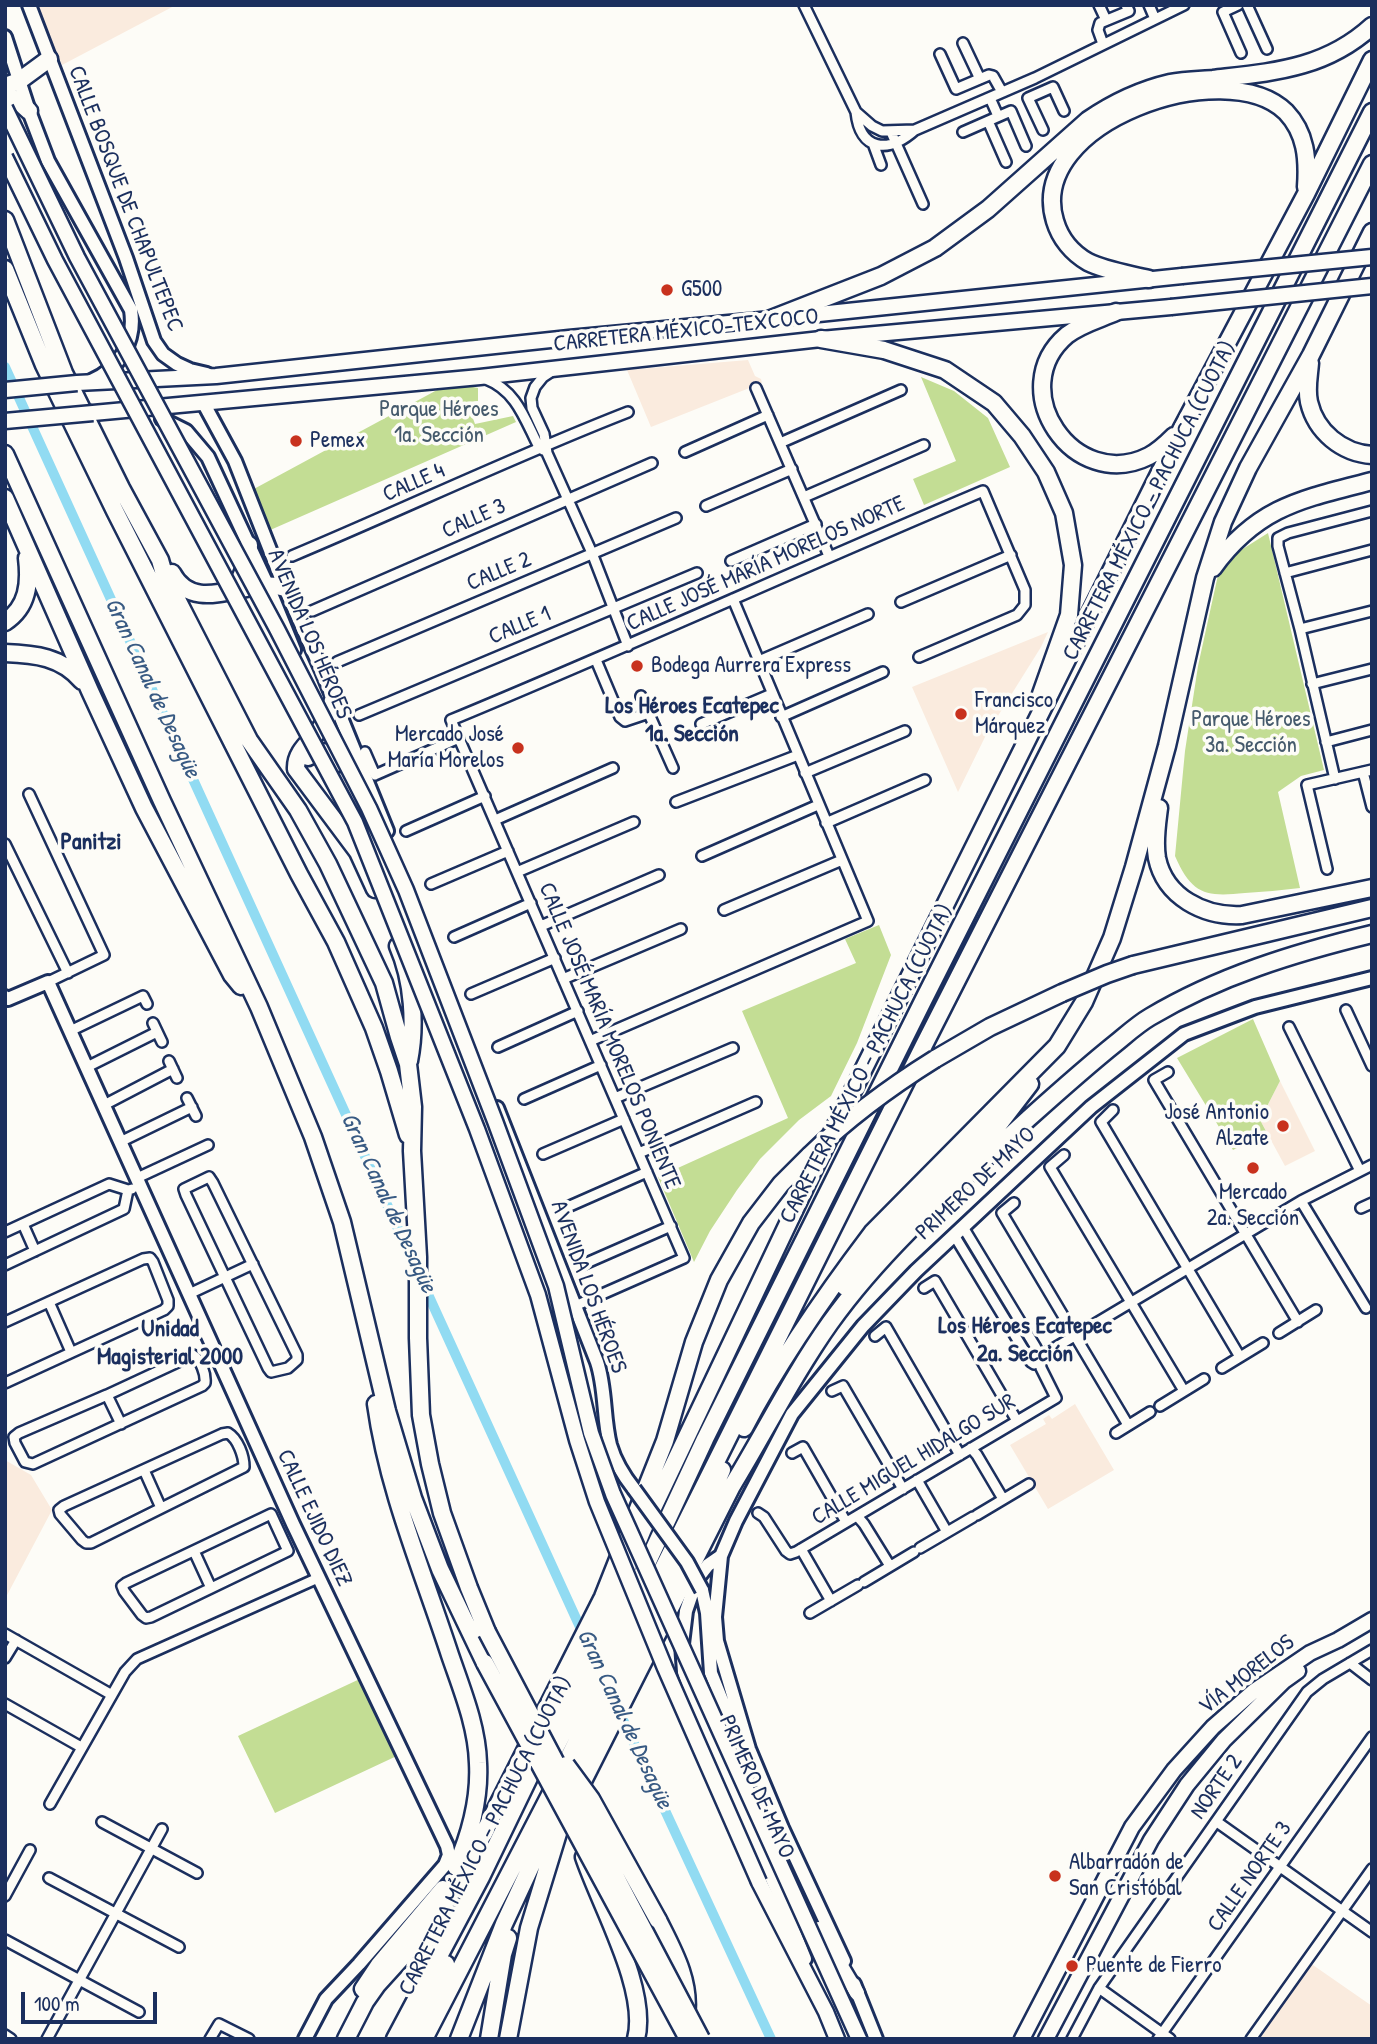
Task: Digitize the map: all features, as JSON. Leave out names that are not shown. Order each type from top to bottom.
[{"type":"highway","points":[[771,319],[881,276],[935,248],[988,209],[1088,120],[1104,109],[1148,89],[1173,83],[1255,74],[1305,65],[1353,41],[1372,26]]},
{"type":"highway","points":[[12,83],[49,59]]},
{"type":"highway","points":[[606,1604],[811,1173],[1181,430],[1306,194],[1372,60]]},
{"type":"highway","points":[[1149,279],[1086,261],[1073,251],[1064,239],[1053,214],[1053,188],[1063,162],[1083,139],[1126,111],[1179,94],[1237,92],[1258,96],[1286,112],[1301,134],[1308,161],[1306,194]]},
{"type":"highway","points":[[5,95],[17,100],[29,111]]},
{"type":"highway","name":"CARRETERA MÉXICO - PACHUCA (CUOTA)","points":[[409,2039],[579,1673],[617,1628],[705,1439],[923,1001],[1372,112]]},
{"type":"highway","name":"CARRETERA MÉXICO - PACHUCA (CUOTA)","points":[[424,2039],[550,1795],[600,1718],[936,1021],[1372,164]]},
{"type":"highway","points":[[5,220],[64,373],[121,488],[160,560],[164,574],[240,723],[286,781],[384,983],[408,1064],[413,1107],[412,1151],[416,1203],[421,1415],[442,1513],[487,1632],[701,2039]]},
{"type":"highway","points":[[732,1486],[748,1443],[787,1370],[858,1270],[885,1237],[997,1127],[1023,1095],[1084,1002],[1112,938],[1134,867],[1167,746],[1205,578],[1223,522],[1248,468],[1311,355],[1372,232]]},
{"type":"highway","points":[[5,269],[44,365],[109,499],[336,942],[374,1028],[412,1151]]},
{"type":"highway","points":[[1116,312],[1079,327],[1052,353],[1043,383],[1044,403],[1050,421],[1066,444],[1081,455],[1110,464],[1137,461],[1149,456],[1181,430]]},
{"type":"highway","points":[[821,339],[884,350],[945,370],[994,404],[1046,472],[1064,513],[1073,565],[1069,615],[1018,760]]},
{"type":"highway","points":[[1311,355],[1309,403],[1316,420],[1327,435],[1343,448],[1372,455]]},
{"type":"highway","points":[[5,454],[162,801],[259,1007],[313,1137],[342,1222],[387,1411],[413,1498],[440,1569],[485,1663],[688,2039]]},
{"type":"highway","points":[[1205,578],[1240,535],[1273,511],[1313,496],[1372,481]]},
{"type":"highway","points":[[5,498],[144,808],[232,975],[259,1007]]},
{"type":"highway","points":[[5,622],[20,608],[27,594],[29,575],[25,541]]},
{"type":"highway","points":[[225,592],[243,575],[248,560],[248,545]]},
{"type":"highway","points":[[160,560],[169,568],[177,582],[189,591],[211,594],[267,584],[285,588]]},
{"type":"highway","points":[[5,653],[55,660],[78,676],[90,691]]},
{"type":"highway","points":[[286,781],[300,753],[324,723],[333,699]]},
{"type":"highway","points":[[1167,746],[1156,834],[1157,859],[1167,881],[1187,902],[1217,914],[1242,915],[1372,888]]},
{"type":"highway","points":[[286,781],[314,752],[321,751],[332,755],[341,763]]},
{"type":"highway","points":[[286,781],[310,789],[359,852],[403,957],[409,985],[413,1041],[408,1064]]},
{"type":"highway","points":[[395,2039],[481,1877],[579,1673],[665,1441],[709,1300],[751,1223],[781,1184],[860,1110],[898,1082],[990,1027],[1062,993],[1133,965],[1372,908]]},
{"type":"highway","points":[[630,1658],[759,1441],[788,1387],[829,1323],[858,1286],[912,1228],[1080,1072],[1148,1018],[1221,980],[1288,956],[1372,934]]},
{"type":"highway","points":[[459,2039],[504,1924],[600,1718],[676,1574],[728,1457],[770,1378],[872,1233],[1056,1047]]},
{"type":"highway","points":[[338,2039],[368,1981],[449,1881],[466,1844],[475,1804],[478,1763],[471,1717],[391,1478],[377,1414],[364,1315]]},
{"type":"highway","points":[[346,2039],[365,2002],[425,1932],[456,1886],[579,1673]]},
{"type":"highway","points":[[508,2039],[529,1928],[559,1830],[600,1718]]},
{"type":"highway","points":[[534,1722],[591,1799],[679,1964],[688,2003],[682,2039]]},
{"type":"highway","points":[[489,2039],[503,1954],[511,1929],[559,1830]]},
{"type":"highway","points":[[576,1831],[587,1867],[628,1970],[638,2014],[636,2039]]},
{"type":"highway","points":[[355,2039],[388,1973]]},
{"type":"main road","name":"CALLE BOSQUE DE CHAPULTEPEC","points":[[29,5],[126,258],[154,341],[163,354],[177,363],[190,370],[216,376]]},
{"type":"main road","name":"CALLE BOSQUE DE CHAPULTEPEC","points":[[5,37],[12,83],[29,111],[54,173],[131,310],[131,333],[127,347],[118,361],[107,372],[82,383]]},
{"type":"main road","points":[[5,108],[77,257],[277,629],[369,808],[406,890],[556,1286],[592,1433],[613,1494],[859,2039]]},
{"type":"main road","points":[[5,157],[55,260],[355,822],[477,1129],[538,1295],[577,1440],[597,1502],[665,1668],[759,1882],[828,2017],[841,2027],[852,2025],[860,2016],[860,1999],[819,1928],[719,1709],[675,1632]]},
{"type":"main road","name":"CARRETERA MÉXICO-TEXCOCO","points":[[5,390],[216,376],[593,335],[1372,257]]},
{"type":"main road","name":"CARRETERA MÉXICO-TEXCOCO","points":[[5,421],[480,377],[821,339],[1372,286]]},
{"type":"main road","name":"AVENIDA LOS HÉROES","points":[[204,404],[235,461],[285,588],[415,898],[575,1306],[601,1374],[610,1443],[618,1467],[687,1562],[702,1590],[707,1613],[711,1673],[731,1723]]},
{"type":"main road","name":"AVENIDA LOS HÉROES","points":[[143,409],[186,431],[208,457],[267,584],[374,837],[415,898]]},
{"type":"main road","name":"PRIMERO DE MAYO","points":[[876,2039],[749,1749],[717,1641],[715,1618],[721,1556],[736,1521],[792,1414],[863,1326],[916,1271],[1091,1107],[1184,1034],[1255,1007],[1372,978]]},
{"type":"main road","points":[[7,998],[48,982]]},
{"type":"main road","name":"CALLE EJIDO DIEZ","points":[[48,982],[120,1142],[135,1184],[179,1271],[254,1440],[449,1856],[445,1865],[326,1999],[305,2039]]},
{"type":"main road","name":"PRIMERO DE MAYO","points":[[721,1556],[708,1565],[697,1579],[687,1611],[682,1644],[684,1672],[701,1721],[777,1890],[837,2039]]},
{"type":"main road","points":[[1338,1640],[1372,1620]]},
{"type":"main road","name":"VÍA MORELOS","points":[[1022,2039],[1132,1827],[1174,1770],[1213,1727],[1254,1691],[1310,1653],[1338,1640]]},
{"type":"main road","name":"VÍA MORELOS","points":[[1046,2039],[1151,1840],[1187,1784],[1224,1740],[1284,1681],[1338,1640]]},
{"type":"main road","points":[[731,1723],[749,1749]]},
{"type":"main road","points":[[731,1723],[746,1793],[777,1890]]},
{"type":"street","points":[[804,5],[856,111],[872,126],[882,131],[915,130]]},
{"type":"street","points":[[1099,5],[1106,20]]},
{"type":"street","points":[[1103,44],[1098,27],[1106,20],[1129,11],[1126,5]]},
{"type":"street","points":[[1149,5],[1155,19]]},
{"type":"street","points":[[874,146],[895,143],[915,130],[1035,78],[1184,5]]},
{"type":"street","points":[[1247,5],[1267,49]]},
{"type":"street","points":[[1235,6],[1223,12],[1241,53]]},
{"type":"street","points":[[963,43],[980,79]]},
{"type":"street","points":[[940,54],[956,89],[989,75],[993,76],[1002,92]]},
{"type":"street","points":[[1035,78],[1041,92]]},
{"type":"street","points":[[1043,130],[1028,98],[1053,87],[1064,111]]},
{"type":"street","points":[[990,98],[998,117]]},
{"type":"street","points":[[856,111],[857,124],[865,139],[874,146],[881,165]]},
{"type":"street","points":[[963,132],[1011,111],[1026,146]]},
{"type":"street","points":[[988,121],[1006,162]]},
{"type":"street","points":[[891,132],[923,204]]},
{"type":"street","points":[[544,448],[531,398],[538,382],[557,369]]},
{"type":"street","points":[[480,377],[504,388],[517,402],[544,448],[592,553],[628,646]]},
{"type":"street","points":[[756,388],[830,556]]},
{"type":"street","points":[[780,443],[901,390]]},
{"type":"street","points":[[517,402],[522,393],[529,394],[531,398]]},
{"type":"street","name":"CALLE 4","points":[[292,556],[628,412]]},
{"type":"street","points":[[685,452],[768,415]]},
{"type":"street","points":[[804,496],[924,445]]},
{"type":"street","name":"CALLE 3","points":[[312,611],[652,463]]},
{"type":"street","points":[[706,506],[792,469]]},
{"type":"street","name":"CALLE JOSÉ MARÍA MORELOS NORTE","points":[[452,720],[983,491],[1025,590],[1025,605],[1017,615],[919,657]]},
{"type":"street","points":[[1335,779],[1278,538],[1372,511]]},
{"type":"street","name":"CALLE 2","points":[[337,662],[676,518]]},
{"type":"street","points":[[731,561],[816,524]]},
{"type":"street","points":[[1285,573],[1372,550]]},
{"type":"street","points":[[901,602],[1011,555]]},
{"type":"street","name":"CALLE 1","points":[[359,715],[697,573]]},
{"type":"street","points":[[590,1041],[868,921],[733,599]]},
{"type":"street","points":[[1300,629],[1372,611]]},
{"type":"street","points":[[759,661],[868,614]]},
{"type":"street","points":[[596,660],[620,717],[629,721],[649,713]]},
{"type":"street","points":[[1312,684],[1372,669]]},
{"type":"street","points":[[781,717],[883,672]]},
{"type":"street","points":[[701,724],[772,694]]},
{"type":"street","points":[[641,696],[673,768]]},
{"type":"street","name":"CALLE JOSÉ MARÍA MORELOS PONIENTE","points":[[452,720],[684,1258],[575,1306]]},
{"type":"street","points":[[1326,742],[1372,730]]},
{"type":"street","points":[[804,773],[905,731]]},
{"type":"street","points":[[365,752],[375,775],[460,738]]},
{"type":"street","points":[[676,802],[797,755]]},
{"type":"street","points":[[495,820],[613,768]]},
{"type":"street","points":[[1327,869],[1307,785],[1368,771],[1372,807]]},
{"type":"street","points":[[826,823],[925,780]]},
{"type":"street","points":[[29,794],[104,955],[48,982]]},
{"type":"street","points":[[407,831],[485,796]]},
{"type":"street","points":[[702,856],[818,806]]},
{"type":"street","points":[[517,872],[634,822]]},
{"type":"street","points":[[5,844],[68,973]]},
{"type":"street","points":[[431,884],[508,851]]},
{"type":"street","points":[[724,910],[842,860]]},
{"type":"street","points":[[541,926],[659,875]]},
{"type":"street","points":[[454,937],[531,903]]},
{"type":"street","points":[[564,979],[681,929]]},
{"type":"street","points":[[471,994],[555,958]]},
{"type":"street","points":[[70,1031],[143,996],[147,1004]]},
{"type":"street","points":[[1346,1010],[1372,1066]]},
{"type":"street","points":[[498,1047],[578,1011]]},
{"type":"street","points":[[87,1067],[159,1037],[153,1023]]},
{"type":"street","points":[[1289,1027],[1360,1171]]},
{"type":"street","points":[[615,1098],[733,1048]]},
{"type":"street","points":[[524,1098],[601,1065]]},
{"type":"street","points":[[104,1105],[173,1069]]},
{"type":"street","points":[[1168,1072],[1154,1080],[1298,1322]]},
{"type":"street","points":[[120,1142],[194,1112],[187,1098]]},
{"type":"street","points":[[639,1153],[756,1102]]},
{"type":"street","points":[[1113,1110],[1101,1122],[1240,1357]]},
{"type":"street","points":[[543,1154],[624,1119]]},
{"type":"street","points":[[5,1232],[109,1184],[135,1184],[208,1145]]},
{"type":"street","points":[[1064,1155],[1051,1167],[1184,1391]]},
{"type":"street","points":[[1031,1362],[1301,1202],[1372,1165]]},
{"type":"street","points":[[563,1209],[647,1172]]},
{"type":"street","points":[[209,1177],[253,1264],[297,1355],[297,1360],[288,1368],[271,1373],[184,1189],[209,1177]]},
{"type":"street","points":[[5,1265],[124,1209],[135,1184]]},
{"type":"street","points":[[1301,1202],[1366,1308]]},
{"type":"street","points":[[1014,1203],[1002,1213],[1128,1425]]},
{"type":"street","points":[[1361,1208],[1372,1203]]},
{"type":"street","points":[[23,1224],[35,1251]]},
{"type":"street","points":[[582,1265],[671,1226]]},
{"type":"street","points":[[958,1231],[983,1261],[1040,1356],[1041,1368]]},
{"type":"street","points":[[958,1231],[974,1267],[1031,1362],[1041,1368]]},
{"type":"street","points":[[5,1322],[150,1258],[168,1300],[168,1306],[164,1310],[5,1382]]},
{"type":"street","points":[[974,1267],[983,1261]]},
{"type":"street","points":[[189,1294],[253,1264]]},
{"type":"street","points":[[160,1278],[179,1271]]},
{"type":"street","points":[[924,1288],[935,1281],[1017,1421]]},
{"type":"street","points":[[49,1302],[71,1352]]},
{"type":"street","points":[[1279,1333],[1316,1310]]},
{"type":"street","points":[[875,1336],[886,1327],[960,1455]]},
{"type":"street","points":[[1222,1368],[1263,1343]]},
{"type":"street","points":[[188,1356],[197,1357],[200,1364],[205,1376],[202,1386],[33,1464],[25,1462],[15,1443],[14,1437],[19,1433],[188,1356]]},
{"type":"street","points":[[200,1364],[218,1357]]},
{"type":"street","name":"CALLE MIGUEL HIDALGO SUR","points":[[758,1513],[764,1517],[786,1551],[790,1554],[801,1549],[1056,1398],[1041,1368]]},
{"type":"street","points":[[1160,1406],[1204,1379]]},
{"type":"street","points":[[832,1391],[843,1386],[903,1489]]},
{"type":"street","points":[[107,1395],[121,1424]]},
{"type":"street","points":[[1116,1433],[1150,1412]]},
{"type":"street","points":[[222,1434],[232,1435],[239,1446],[244,1467],[92,1543],[82,1540],[60,1514],[64,1506],[222,1434]]},
{"type":"street","points":[[239,1446],[254,1440]]},
{"type":"street","points":[[792,1453],[803,1447],[846,1522]]},
{"type":"street","points":[[971,1448],[1003,1499]]},
{"type":"street","points":[[144,1470],[161,1508]]},
{"type":"street","points":[[917,1480],[947,1532]]},
{"type":"street","points":[[810,1613],[1029,1484]]},
{"type":"street","points":[[271,1514],[279,1530],[288,1551],[151,1617],[142,1615],[122,1586],[271,1514]]},
{"type":"street","points":[[857,1516],[890,1566]]},
{"type":"street","points":[[279,1530],[293,1524]]},
{"type":"street","points":[[801,1549],[831,1601]]},
{"type":"street","points":[[194,1551],[211,1588]]},
{"type":"street","points":[[50,1804],[125,1672],[137,1659],[318,1578]]},
{"type":"street","points":[[5,1634],[112,1695]]},
{"type":"street","points":[[5,1658],[16,1640]]},
{"type":"street","name":"NORTE 2","points":[[1072,2039],[1099,1988],[1307,1692],[1323,1679],[1372,1650]]},
{"type":"street","points":[[1350,1663],[1372,1680]]},
{"type":"street","points":[[5,1704],[81,1746]]},
{"type":"street","name":"CALLE NORTE 3","points":[[1163,2037],[1372,1737]]},
{"type":"street","points":[[102,1822],[197,1873]]},
{"type":"street","points":[[1217,1822],[1372,1932]]},
{"type":"street","points":[[47,2039],[162,1829]]},
{"type":"street","points":[[5,1896],[9,1880],[30,1850]]},
{"type":"street","points":[[1251,2039],[1372,1869]]},
{"type":"street","points":[[49,1878],[179,1947]]},
{"type":"street","points":[[5,1940],[139,2012]]},
{"type":"street","points":[[1099,1988],[1163,2037]]},
{"type":"street","points":[[210,2039],[219,2024],[249,2039]]},
{"type":"street","points":[[5,2035],[11,2039]]},
{"type":"shaded area","points":[[36,5],[176,5],[62,65]]},
{"type":"shaded area","points":[[748,360],[755,376],[761,379],[762,383],[651,427],[627,370]]},
{"type":"shaded area","name":"Francisco Márquez","points":[[1048,632],[986,735],[958,792],[912,687]]},
{"type":"shaded area","name":"José Antonio Alzate","points":[[1280,1081],[1315,1151],[1285,1166],[1260,1120]]},
{"type":"shaded area","points":[[1075,1404],[1114,1470],[1048,1509],[1010,1445],[1046,1424],[1043,1419],[1049,1415],[1052,1419]]},
{"type":"shaded area","points":[[5,1460],[31,1475],[52,1510],[5,1599]]},
{"type":"shaded area","points":[[1310,1963],[1372,2006],[1372,2039],[1256,2039]]},
{"type":"green space","points":[[921,377],[954,391],[988,418],[1010,467],[924,505],[913,479],[956,461]]},
{"type":"green space","name":"Parque Héroes 1a. Sección","points":[[468,386],[478,388],[478,401],[467,402],[475,424],[513,416],[516,422],[268,531],[252,490],[437,390]]},
{"type":"green space","name":"Parque Héroes 3a. Sección","points":[[1268,533],[1324,770],[1301,776],[1278,792],[1300,888],[1231,894],[1210,893],[1194,886],[1175,856],[1185,751],[1198,666],[1218,575],[1238,552]]},
{"type":"green space","points":[[879,925],[891,955],[857,1043],[831,1096],[799,1120],[760,1159],[710,1231],[694,1262],[658,1177],[788,1118],[742,1011],[856,963],[845,939]]},
{"type":"green space","points":[[1253,1019],[1280,1081],[1260,1120],[1267,1133],[1233,1150],[1177,1058]]},
{"type":"green space","points":[[364,1677],[401,1754],[275,1813],[238,1736]]},
{"type":"waterway","name":"Gran Canal de Desagüe","points":[[5,367],[415,1266]]},
{"type":"waterway","name":"Gran Canal de Desagüe","points":[[421,1279],[585,1638]]},
{"type":"waterway","name":"Gran Canal de Desagüe","points":[[618,1709],[771,2039]]},
{"type":"place","name":"G500","points":[[667,290]]},
{"type":"place","name":"Pemex","points":[[296,441]]},
{"type":"place","name":"Bodega Aurrera Express","points":[[637,666]]},
{"type":"place","name":"Francisco Márquez","points":[[961,714]]},
{"type":"place","name":"Mercado José María Morelos","points":[[518,748]]},
{"type":"place","name":"José Antonio Alzate","points":[[1283,1126]]},
{"type":"place","name":"Mercado 2a. Sección","points":[[1253,1168]]},
{"type":"place","name":"Albarradón de San Cristóbal","points":[[1055,1876]]},
{"type":"place","name":"Puente de Fierro","points":[[1072,1966]]},
{"type":"district","name":"Los Héroes Ecatepec 1a. Sección","points":[[692,721]]},
{"type":"district","name":"Panitzi","points":[[91,843]]},
{"type":"district","name":"Los Héroes Ecatepec 2a. Sección","points":[[1025,1341]]},
{"type":"district","name":"Unidad Magisterial 2000","points":[[170,1344]]}]
